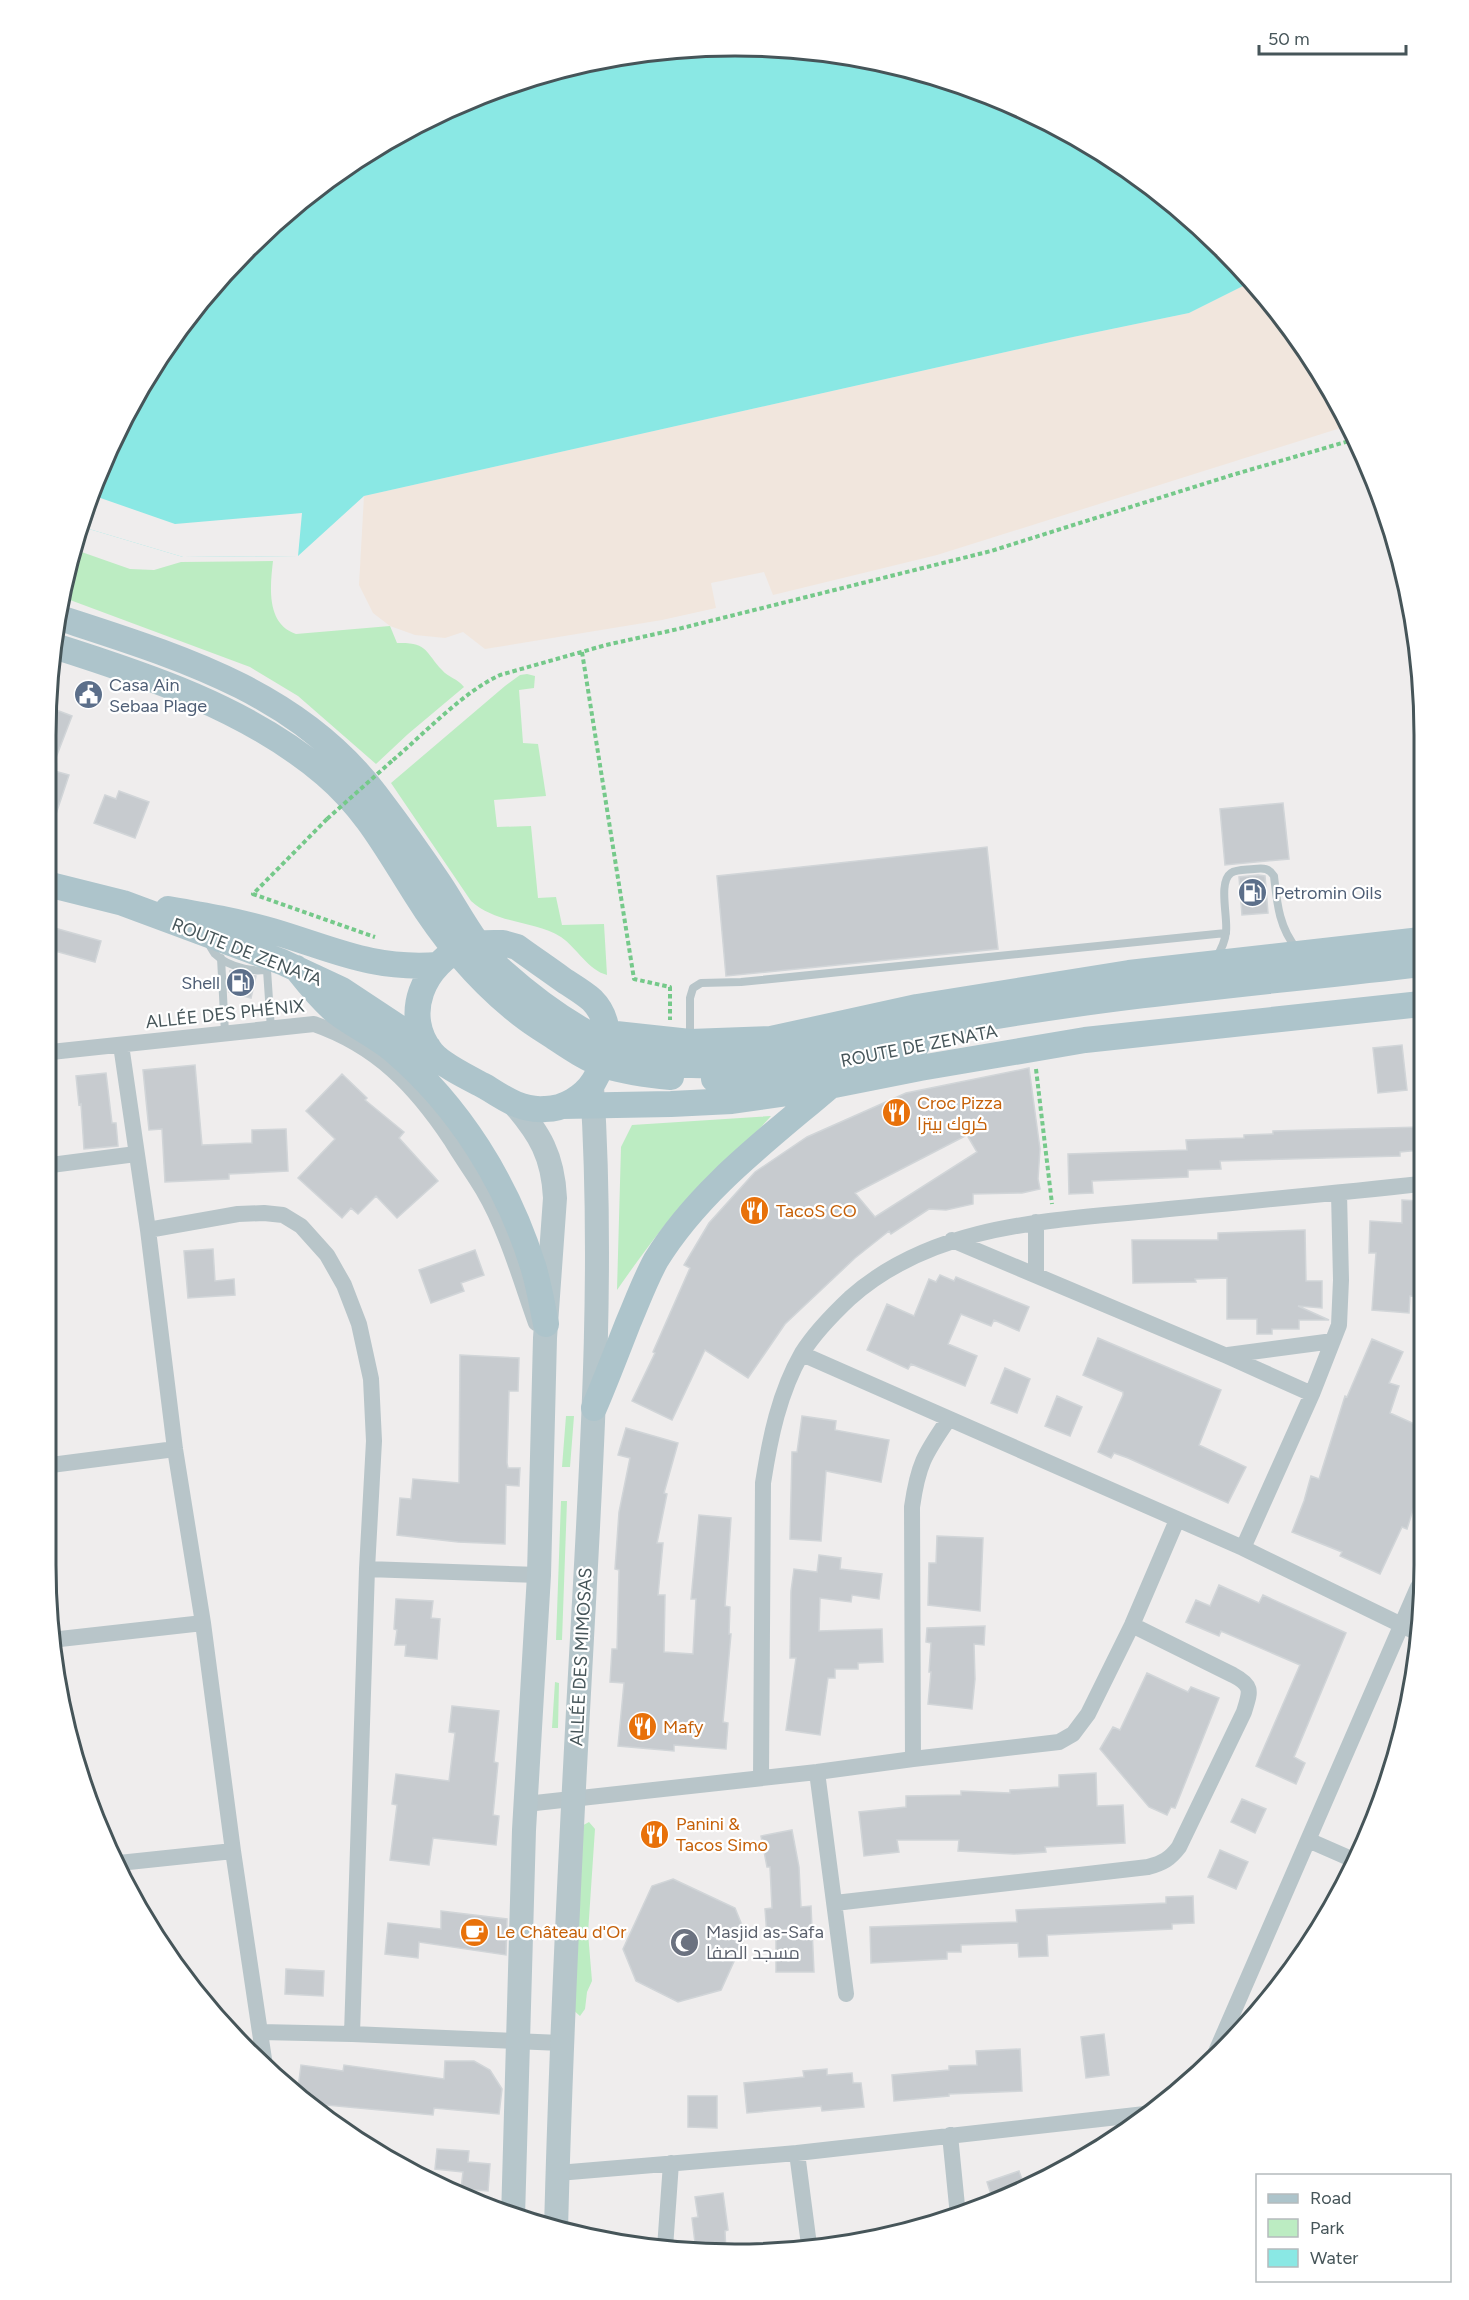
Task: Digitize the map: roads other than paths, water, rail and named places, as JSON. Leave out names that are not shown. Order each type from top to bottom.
[{"type":"main road","points":[[66,619],[135,643],[231,681],[279,706],[330,744],[374,792],[438,881],[458,953]]},
{"type":"main road","points":[[61,648],[179,690],[243,721],[301,755],[326,775],[367,818],[384,840],[416,894],[458,953]]},
{"type":"main road","name":"ROUTE DE ZENATA","points":[[56,886],[123,903],[235,921],[375,963],[413,967],[458,953],[489,986],[523,1016],[601,1066],[732,1101],[1085,1040],[1414,1005]]},
{"type":"main road","name":"ROUTE DE ZENATA","points":[[123,903],[342,990],[428,1047],[434,1056],[513,1104],[537,1110],[562,1106],[601,1066],[680,1041],[771,1039],[917,1007],[1129,973],[1414,941]]},
{"type":"main road","points":[[428,1047],[419,1027],[418,1005],[424,983],[458,953],[503,943],[517,947],[592,1001],[604,1021],[601,1066]]},
{"type":"main road","name":"ROUTE DE ZENATA","points":[[601,1066],[738,1062],[880,1035],[1044,1008],[1414,965]]},
{"type":"main road","points":[[281,967],[336,1012],[391,1048],[413,1068],[457,1116],[502,1188],[519,1225],[534,1268],[545,1336]]},
{"type":"main road","name":"ROUTE DE ZENATA","points":[[601,1066],[645,1074],[741,1080],[790,1072],[960,1036],[1101,1014],[1414,980]]},
{"type":"main road","name":"ALLÉE DES MIMOSAS","points":[[556,2220],[561,2043],[594,1408],[597,1152],[601,1066]]},
{"type":"main road","points":[[594,1408],[645,1283],[680,1225],[700,1202],[759,1146],[832,1085]]},
{"type":"main road","points":[[513,1104],[540,1137],[546,1150],[554,1182],[555,1198],[545,1336],[539,1575],[526,1804],[513,2207]]},
{"type":"street","name":"ALLÉE DES PHÉNIX","points":[[56,1051],[314,1024],[336,1032],[364,1047],[414,1090],[432,1113],[488,1201],[545,1336]]},
{"type":"street","points":[[120,1045],[263,2054]]},
{"type":"street","points":[[56,1164],[136,1154]]},
{"type":"street","points":[[760,1777],[764,1483],[770,1444],[780,1403],[801,1354],[833,1314],[861,1288],[895,1265],[952,1240],[1036,1222],[1414,1185]]},
{"type":"street","points":[[1243,1548],[1312,1394],[1339,1325],[1341,1305],[1339,1193]]},
{"type":"street","points":[[148,1230],[238,1214],[283,1215],[301,1226],[327,1255],[344,1285],[359,1324],[370,1380],[374,1441],[367,1569],[352,2034]]},
{"type":"street","points":[[1036,1222],[1036,1275]]},
{"type":"street","points":[[952,1240],[1312,1394]]},
{"type":"street","points":[[1227,1356],[1333,1341]]},
{"type":"street","points":[[801,1354],[1243,1548],[1410,1629]]},
{"type":"street","points":[[913,1759],[912,1507],[916,1476],[925,1454],[948,1420]]},
{"type":"street","points":[[56,1464],[176,1449]]},
{"type":"street","points":[[526,1804],[817,1772],[1059,1742],[1067,1739],[1088,1714],[1132,1625],[1177,1520]]},
{"type":"street","points":[[367,1569],[539,1575]]},
{"type":"street","points":[[1222,2039],[1412,1599]]},
{"type":"street","points":[[60,1639],[203,1623]]},
{"type":"street","points":[[835,1903],[1148,1868],[1172,1857],[1179,1847],[1244,1712],[1249,1696],[1248,1686],[1245,1681],[1132,1625]]},
{"type":"street","points":[[817,1772],[846,1994]]},
{"type":"street","points":[[1308,1840],[1347,1858]]},
{"type":"street","points":[[124,1862],[233,1851]]},
{"type":"street","points":[[260,2032],[561,2043]]},
{"type":"street","points":[[558,2173],[797,2153],[1132,2115]]},
{"type":"street","points":[[950,2135],[957,2207]]},
{"type":"street","points":[[797,2153],[808,2240]]},
{"type":"street","points":[[666,2241],[671,2163]]},
{"type":"lane","points":[[1210,964],[1221,949],[1226,933],[1224,886],[1226,878],[1236,871],[1268,869],[1274,876],[1278,909],[1284,929],[1302,954]]},
{"type":"lane","points":[[680,1041],[693,988],[701,983],[741,982],[1226,933]]},
{"type":"lane","points":[[201,934],[221,958],[239,966],[281,967],[271,1029]]},
{"type":"lane","points":[[221,958],[225,1033]]},
{"type":"water","points":[[734,56],[823,61],[910,79],[994,107],[1074,146],[1148,196],[1215,254],[1244,286],[1189,313],[364,496],[298,556],[183,557],[88,529],[107,475],[146,395],[196,321],[254,254],[321,196],[357,170],[395,146],[475,107],[559,79],[646,61]]},
{"type":"place","name":"Casa Ain Sebaa Plage","points":[[88,695]]},
{"type":"place","name":"Petromin Oils","points":[[1253,893]]},
{"type":"place","name":"Shell","points":[[241,983]]},
{"type":"place","name":"Croc Pizza كروك بيتزا","points":[[896,1113]]},
{"type":"place","name":"TacoS CO","points":[[755,1211]]},
{"type":"place","name":"Mafy","points":[[642,1727]]},
{"type":"place","name":"Panini & Tacos Simo","points":[[655,1834]]},
{"type":"place","name":"Le Château d'Or","points":[[475,1932]]},
{"type":"place","name":"Masjid as-Safa مسجد الصفا","points":[[685,1942]]}]
